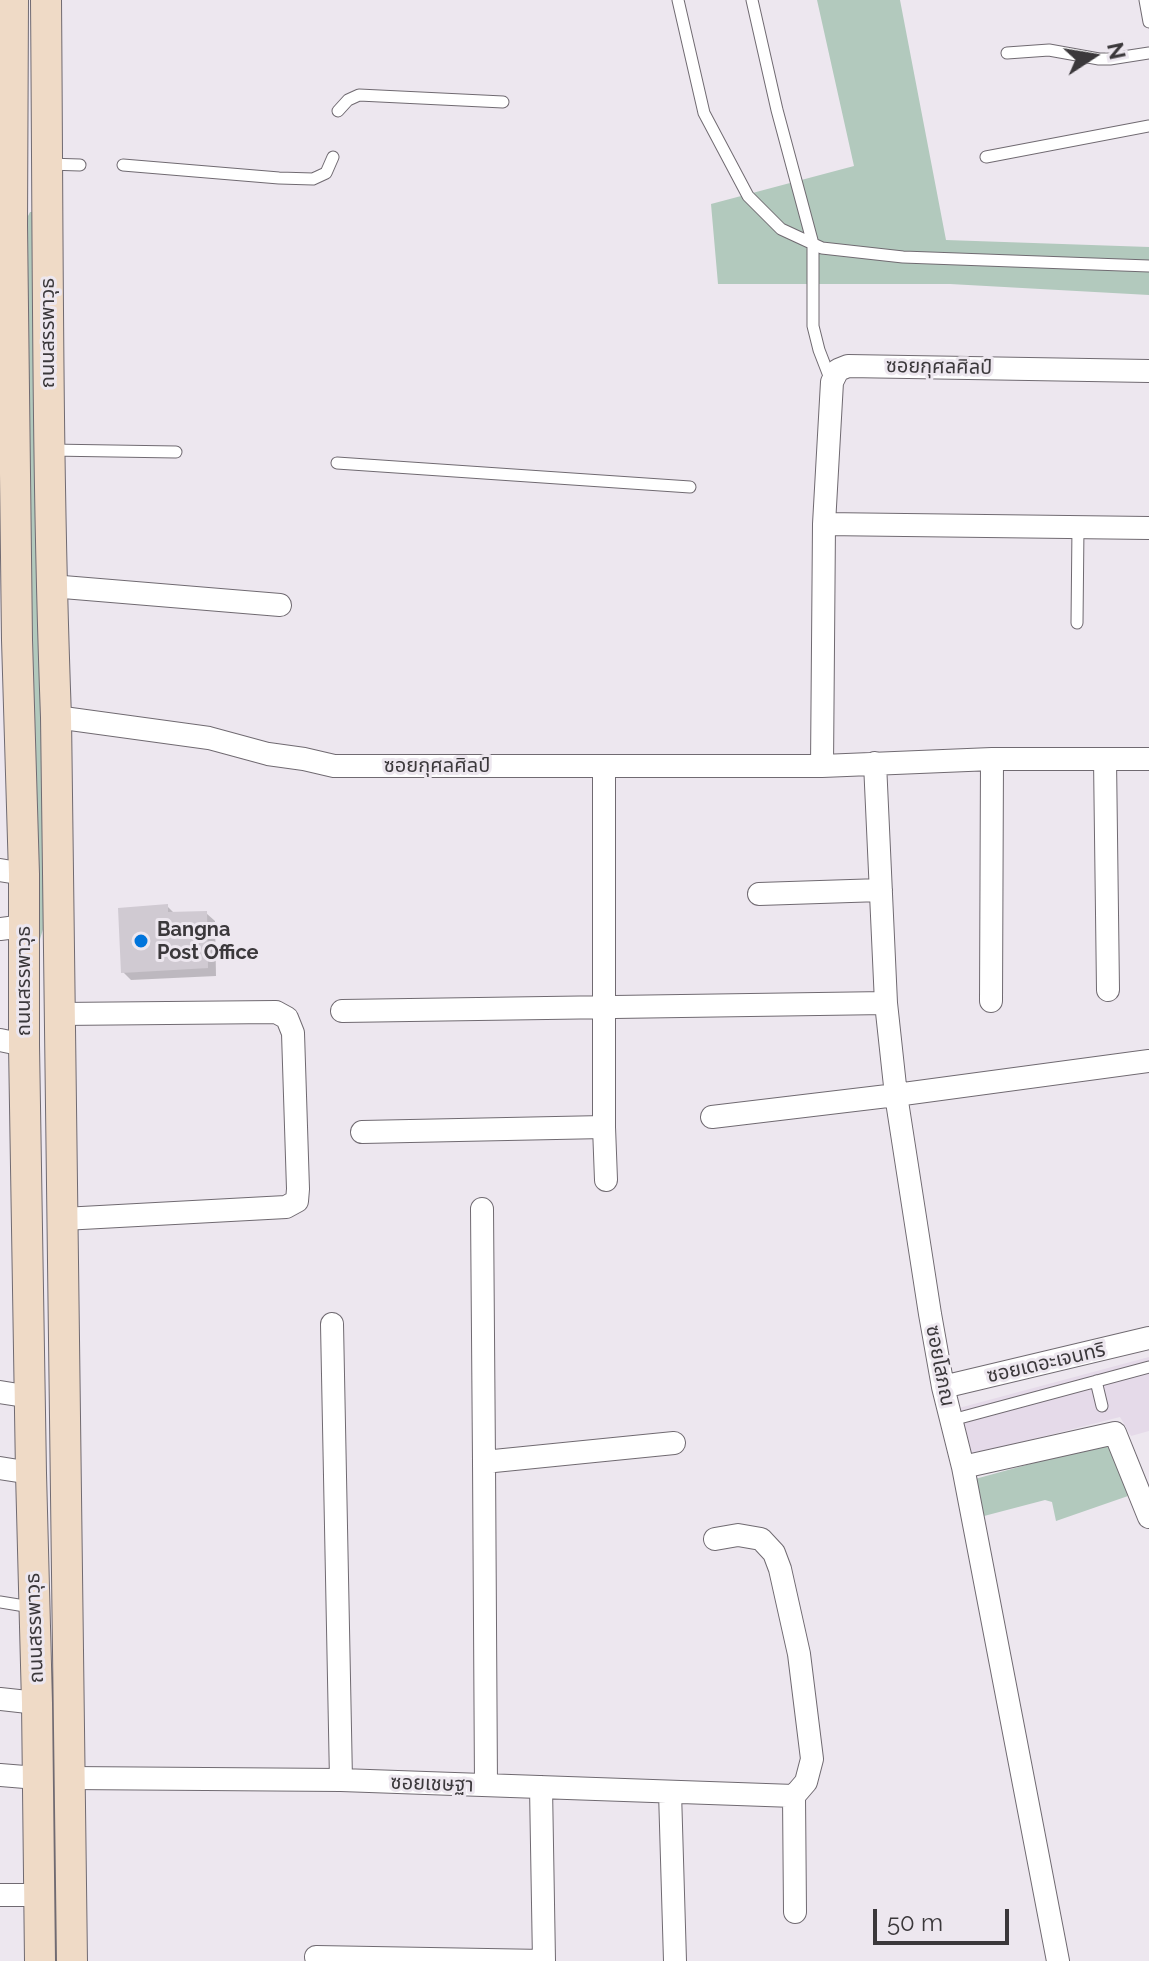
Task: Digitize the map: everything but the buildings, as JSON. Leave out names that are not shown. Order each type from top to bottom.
[{"type":"main road","name":"ถนนสรรพาวุธ","points":[[13,0],[12,165],[6,215],[8,640],[12,928],[24,975],[12,1043],[31,1397],[40,1961]]},
{"type":"main road","name":"ถนนสรรพาวุธ","points":[[46,0],[49,450],[60,973],[72,1961]]},
{"type":"main road","points":[[12,165],[48,164]]},
{"type":"main road","points":[[24,975],[60,973]]},
{"type":"main road","points":[[37,1778],[70,1778]]},
{"type":"street","name":"ซอยกุศลศิลป์","points":[[832,382],[838,370],[848,366],[1149,371]]},
{"type":"street","points":[[822,766],[824,524],[832,382]]},
{"type":"street","points":[[824,524],[1149,528]]},
{"type":"street","points":[[51,586],[280,605]]},
{"type":"street","name":"ซอยกุศลศิลป์","points":[[56,717],[209,738],[268,754],[334,766],[822,766],[992,759],[1149,759]]},
{"type":"street","points":[[991,1001],[992,759]]},
{"type":"street","points":[[1105,759],[1108,990]]},
{"type":"street","name":"ซอยโสภณ","points":[[875,763],[886,1003],[896,1095],[943,1387],[963,1467],[1058,1961]]},
{"type":"street","points":[[604,766],[606,1180]]},
{"type":"street","points":[[759,894],[881,890]]},
{"type":"street","points":[[342,1011],[886,1003]]},
{"type":"street","points":[[59,1014],[276,1012],[287,1018],[293,1033],[298,1189],[297,1201],[286,1207],[63,1219]]},
{"type":"street","points":[[712,1117],[1149,1061]]},
{"type":"street","points":[[362,1132],[604,1127]]},
{"type":"street","points":[[482,1209],[486,1785]]},
{"type":"street","points":[[332,1324],[341,1780]]},
{"type":"street","name":"ซอยเดอะเจนทริ","points":[[943,1387],[1149,1338]]},
{"type":"street","points":[[0,1392],[31,1397]]},
{"type":"street","points":[[963,1467],[1115,1433],[1149,1517]]},
{"type":"street","points":[[484,1462],[674,1443]]},
{"type":"street","points":[[0,1468],[31,1473]]},
{"type":"street","points":[[715,1539],[738,1535],[761,1539],[774,1553],[799,1654],[812,1759],[806,1782],[794,1796],[795,1912]]},
{"type":"street","points":[[0,1699],[37,1703]]},
{"type":"street","points":[[0,1775],[37,1778]]},
{"type":"street","name":"ซอยเชษฐา","points":[[70,1778],[341,1780],[794,1796]]},
{"type":"street","points":[[316,1957],[544,1961],[541,1787]]},
{"type":"street","points":[[670,1792],[675,1961]]},
{"type":"street","points":[[0,1895],[39,1895]]},
{"type":"lane","points":[[678,0],[704,113],[748,196],[781,229],[822,248],[903,257],[1149,266]]},
{"type":"lane","points":[[752,0],[777,110],[813,244],[813,326],[832,382]]},
{"type":"lane","points":[[1145,0],[1149,22]]},
{"type":"lane","points":[[1007,53],[1049,50],[1099,59],[1149,53]]},
{"type":"lane","points":[[338,111],[348,100],[359,95],[503,102]]},
{"type":"lane","points":[[986,157],[1149,126]]},
{"type":"lane","points":[[123,165],[313,179],[326,173],[333,157]]},
{"type":"lane","points":[[48,164],[80,165]]},
{"type":"lane","points":[[49,450],[176,452]]},
{"type":"lane","points":[[337,463],[690,487]]},
{"type":"lane","points":[[1077,623],[1078,527]]},
{"type":"lane","points":[[952,1420],[1149,1367]]},
{"type":"lane","points":[[1096,1381],[1102,1406]]},
{"type":"lane","points":[[0,1602],[34,1607]]},
{"type":"shaded area","points":[[1149,1357],[1149,1431],[1131,1436],[1120,1417],[971,1455],[959,1408]]},
{"type":"green space","points":[[817,0],[900,0],[946,240],[1149,247],[1149,295],[950,284],[718,284],[711,204],[854,166]]},
{"type":"green space","points":[[30,212],[35,212],[45,923],[40,939],[33,925],[25,222]]},
{"type":"green space","points":[[1103,1444],[1111,1448],[1128,1496],[1056,1521],[1052,1502],[1045,1500],[984,1516],[975,1479]]},
{"type":"place","name":"Bangna Post Office","points":[[141,941]]}]
